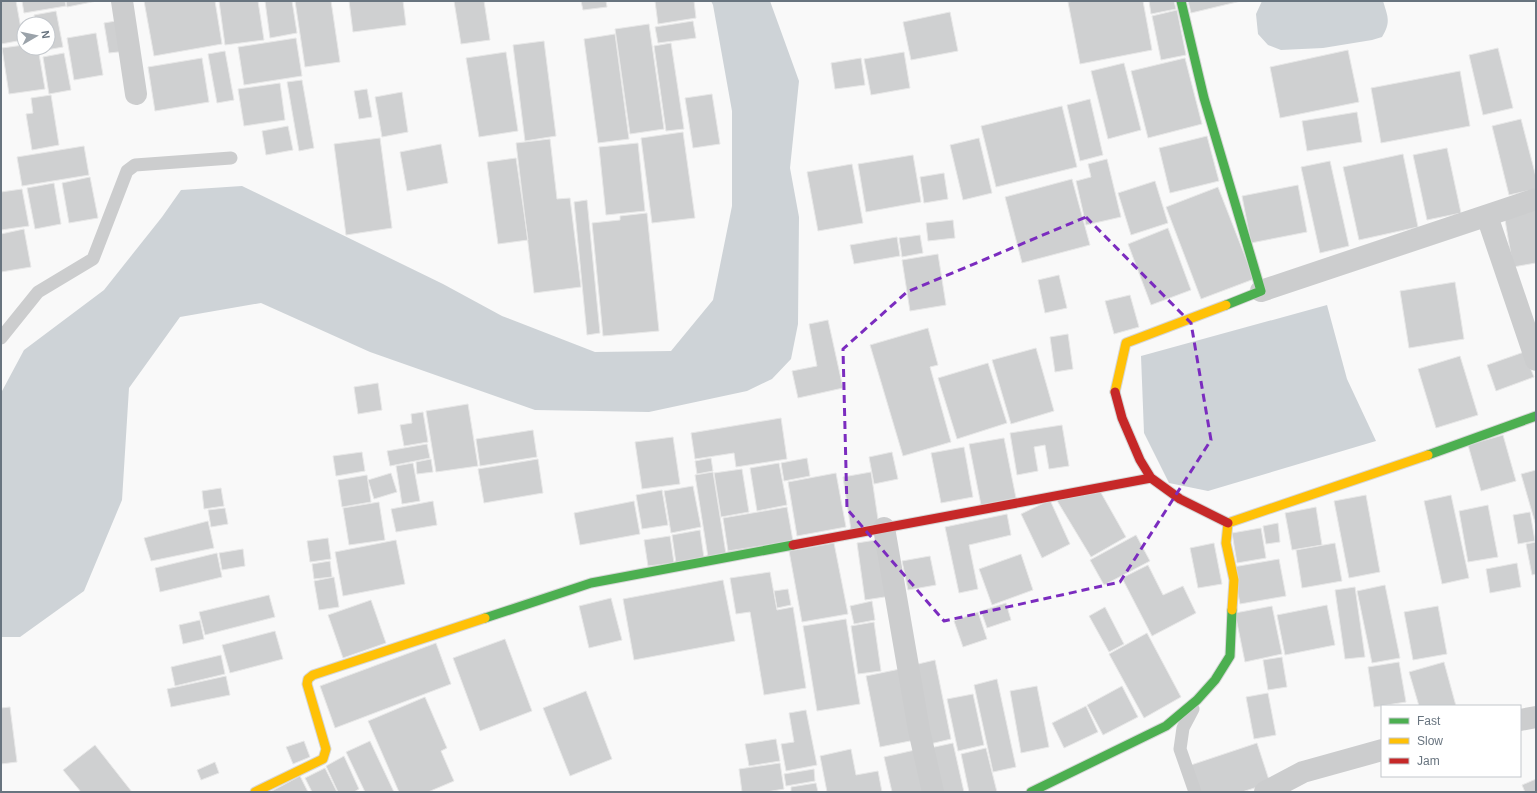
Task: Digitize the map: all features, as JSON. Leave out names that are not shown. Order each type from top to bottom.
[{"type":"street","points":[[122,1],[136,94]]},
{"type":"street","points":[[1181,1],[1204,98],[1262,291]]},
{"type":"street","points":[[1536,199],[1262,291],[1170,328],[1126,343],[1115,393],[1122,418],[1140,460],[1151,478],[1180,499],[1228,523],[1449,448],[1536,416]]},
{"type":"street","points":[[1487,216],[1536,360]]},
{"type":"street","points":[[255,792],[323,759],[326,749],[307,684],[308,679],[312,675],[591,583],[1151,478]]},
{"type":"street","points":[[1031,792],[1166,726],[1197,700],[1215,680],[1230,656],[1234,580],[1226,543],[1228,523]]},
{"type":"street","points":[[884,528],[919,730],[933,792]]},
{"type":"street","points":[[1521,720],[1536,717]]},
{"type":"street","points":[[1265,792],[1303,772],[1381,750]]},
{"type":"lane","points":[[1,338],[38,292],[93,259],[127,171],[135,165],[231,158]]},
{"type":"lane","points":[[1195,792],[1180,749],[1183,728],[1197,700]]},
{"type":"highlighted area","points":[[1086,217],[1191,323],[1211,440],[1120,582],[944,621],[847,509],[843,349],[907,292]]},
{"type":"shaded area","points":[[711,1],[770,1],[799,81],[790,168],[799,217],[798,324],[791,359],[772,379],[747,391],[649,412],[535,410],[370,352],[261,303],[180,317],[129,388],[122,500],[84,591],[20,637],[1,637],[1,393],[24,350],[104,290],[162,217],[181,190],[242,186],[443,284],[502,316],[595,352],[671,351],[713,300],[732,206],[732,111],[713,5]]},
{"type":"shaded area","points":[[1262,1],[1383,1],[1388,23],[1382,37],[1372,40],[1323,48],[1281,50],[1268,45],[1258,34],[1256,14]]},
{"type":"shaded area","points":[[1327,305],[1347,379],[1376,441],[1208,491],[1169,483],[1144,433],[1141,356]]},
{"type":"building","points":[[1,1],[16,1],[19,16],[16,16],[16,41],[1,44]]},
{"type":"building","points":[[22,1],[65,1],[66,6],[24,13]]},
{"type":"building","points":[[66,1],[97,1],[67,7]]},
{"type":"building","points":[[144,1],[215,1],[222,44],[154,56]]},
{"type":"building","points":[[219,1],[258,1],[264,40],[225,45]]},
{"type":"building","points":[[265,1],[292,1],[297,33],[270,38]]},
{"type":"building","points":[[295,1],[331,1],[340,62],[305,67]]},
{"type":"building","points":[[349,1],[403,1],[406,25],[353,32]]},
{"type":"building","points":[[454,1],[484,1],[490,40],[461,44]]},
{"type":"building","points":[[581,1],[606,1],[607,7],[583,10]]},
{"type":"building","points":[[655,1],[694,1],[696,18],[658,24]]},
{"type":"building","points":[[1143,1],[1152,50],[1080,64],[1068,2]]},
{"type":"building","points":[[1149,1],[1174,1],[1176,9],[1151,14]]},
{"type":"building","points":[[1188,1],[1241,1],[1191,13]]},
{"type":"building","points":[[1177,10],[1186,55],[1161,60],[1152,16]]},
{"type":"building","points":[[56,11],[63,47],[56,48],[56,16],[34,15]]},
{"type":"building","points":[[950,12],[958,51],[911,60],[903,22]]},
{"type":"building","points":[[122,20],[127,51],[109,53],[104,23]]},
{"type":"building","points":[[693,21],[696,38],[658,43],[655,27]]},
{"type":"building","points":[[649,24],[664,129],[630,134],[615,29]]},
{"type":"building","points":[[96,33],[103,75],[74,80],[67,38]]},
{"type":"building","points":[[615,34],[629,139],[598,143],[584,39]]},
{"type":"building","points":[[296,38],[302,76],[244,85],[238,47]]},
{"type":"building","points":[[544,41],[556,136],[525,141],[513,45]]},
{"type":"building","points":[[671,43],[684,129],[666,131],[654,46]]},
{"type":"building","points":[[16,46],[16,56],[39,56],[45,89],[9,94],[2,48]]},
{"type":"building","points":[[1498,48],[1513,108],[1483,115],[1469,55]]},
{"type":"building","points":[[1348,50],[1359,102],[1280,118],[1270,67]]},
{"type":"building","points":[[225,51],[234,100],[217,103],[208,54]]},
{"type":"building","points":[[506,52],[518,131],[479,137],[466,58]]},
{"type":"building","points":[[904,52],[910,88],[871,95],[864,59]]},
{"type":"building","points":[[64,53],[71,90],[49,94],[43,57],[56,56],[56,55]]},
{"type":"building","points":[[202,58],[209,102],[155,111],[148,67]]},
{"type":"building","points":[[861,58],[865,85],[835,89],[831,63]]},
{"type":"building","points":[[1185,58],[1202,124],[1148,138],[1131,71]]},
{"type":"building","points":[[1124,63],[1141,130],[1108,139],[1091,71]]},
{"type":"building","points":[[1460,71],[1470,126],[1381,143],[1371,88]]},
{"type":"building","points":[[302,80],[314,148],[299,151],[287,82]]},
{"type":"building","points":[[280,83],[285,120],[244,126],[238,89]]},
{"type":"building","points":[[367,89],[372,117],[359,119],[354,91]]},
{"type":"building","points":[[402,92],[408,132],[382,137],[375,97]]},
{"type":"building","points":[[712,94],[720,144],[693,148],[685,98]]},
{"type":"building","points":[[51,95],[59,145],[32,150],[26,114],[33,113],[31,98]]},
{"type":"building","points":[[1090,99],[1103,155],[1080,161],[1067,105]]},
{"type":"building","points":[[1062,106],[1077,167],[996,187],[981,126]]},
{"type":"building","points":[[1357,112],[1362,142],[1307,151],[1302,121]]},
{"type":"building","points":[[1521,119],[1536,177],[1536,189],[1509,195],[1492,126]]},
{"type":"building","points":[[288,126],[293,150],[266,155],[262,131]]},
{"type":"building","points":[[683,132],[695,218],[652,223],[641,138]]},
{"type":"building","points":[[1207,136],[1219,181],[1170,193],[1159,148]]},
{"type":"building","points":[[380,138],[392,228],[346,235],[334,144]]},
{"type":"building","points":[[979,138],[992,193],[963,200],[950,145]]},
{"type":"building","points":[[550,139],[557,199],[570,198],[581,287],[534,293],[516,143]]},
{"type":"building","points":[[638,143],[645,211],[606,215],[599,147]]},
{"type":"building","points":[[441,144],[448,183],[407,191],[400,152]]},
{"type":"building","points":[[84,146],[89,175],[22,186],[17,157]]},
{"type":"building","points":[[1447,148],[1461,213],[1427,220],[1413,155]]},
{"type":"building","points":[[1403,154],[1418,227],[1359,240],[1343,167]]},
{"type":"building","points":[[913,155],[921,202],[866,212],[858,164]]},
{"type":"building","points":[[516,158],[528,240],[498,244],[487,162]]},
{"type":"building","points":[[1107,159],[1121,217],[1086,225],[1076,181],[1091,177],[1088,164]]},
{"type":"building","points":[[1330,161],[1349,246],[1320,253],[1301,167]]},
{"type":"building","points":[[852,164],[863,223],[818,231],[807,172]]},
{"type":"building","points":[[944,173],[948,199],[924,203],[920,177]]},
{"type":"building","points":[[90,177],[98,218],[69,223],[62,183]]},
{"type":"building","points":[[1072,179],[1090,245],[1022,263],[1005,197]]},
{"type":"building","points":[[1155,181],[1168,223],[1131,235],[1118,193]]},
{"type":"building","points":[[54,183],[61,224],[35,229],[27,188]]},
{"type":"building","points":[[1298,185],[1307,232],[1251,243],[1242,196]]},
{"type":"building","points":[[1218,187],[1254,279],[1201,299],[1166,207]]},
{"type":"building","points":[[22,189],[29,226],[1,230],[1,192]]},
{"type":"building","points":[[587,200],[600,333],[587,335],[574,202]]},
{"type":"building","points":[[1536,203],[1536,263],[1513,267],[1503,208]]},
{"type":"building","points":[[647,213],[659,331],[603,336],[592,223],[620,220],[620,216]]},
{"type":"building","points":[[953,220],[955,238],[928,241],[926,223]]},
{"type":"building","points":[[1168,228],[1191,290],[1151,305],[1128,244]]},
{"type":"building","points":[[24,229],[31,267],[1,272],[1,234]]},
{"type":"building","points":[[920,235],[923,253],[902,257],[899,238]]},
{"type":"building","points":[[897,237],[900,256],[854,264],[850,245]]},
{"type":"building","points":[[938,254],[946,305],[910,311],[902,260]]},
{"type":"building","points":[[1059,275],[1067,308],[1045,313],[1038,280]]},
{"type":"building","points":[[1455,282],[1464,339],[1409,348],[1400,291]]},
{"type":"building","points":[[1130,295],[1139,327],[1114,334],[1105,301]]},
{"type":"building","points":[[828,320],[843,388],[798,398],[792,371],[817,366],[809,324]]},
{"type":"building","points":[[928,328],[938,365],[930,367],[951,442],[903,456],[870,345]]},
{"type":"building","points":[[1068,334],[1073,369],[1055,372],[1050,337]]},
{"type":"building","points":[[1036,348],[1054,411],[1011,424],[992,360]]},
{"type":"building","points":[[1524,352],[1534,377],[1496,391],[1487,365]]},
{"type":"building","points":[[1460,356],[1478,415],[1436,428],[1418,369]]},
{"type":"building","points":[[988,363],[1007,423],[957,439],[938,378]]},
{"type":"building","points":[[378,383],[382,410],[358,414],[354,387]]},
{"type":"building","points":[[468,404],[478,466],[436,472],[426,411]]},
{"type":"building","points":[[423,412],[428,442],[404,446],[400,425],[412,423],[411,414]]},
{"type":"building","points":[[781,418],[787,459],[736,467],[734,453],[695,459],[691,433]]},
{"type":"building","points":[[1062,425],[1069,466],[1049,469],[1045,445],[1034,447],[1038,471],[1017,475],[1010,433]]},
{"type":"building","points":[[533,430],[537,457],[480,466],[476,439]]},
{"type":"building","points":[[1503,435],[1516,481],[1481,491],[1468,445]]},
{"type":"building","points":[[673,437],[680,484],[642,489],[635,442]]},
{"type":"building","points":[[1004,438],[1016,498],[981,505],[969,444]]},
{"type":"building","points":[[427,444],[430,458],[390,466],[387,451]]},
{"type":"building","points":[[964,447],[973,497],[941,503],[931,453]]},
{"type":"building","points":[[362,452],[365,471],[336,476],[333,456]]},
{"type":"building","points":[[892,452],[898,479],[874,484],[869,457]]},
{"type":"building","points":[[711,458],[713,471],[697,474],[695,461]]},
{"type":"building","points":[[807,458],[810,476],[784,481],[781,463]]},
{"type":"building","points":[[431,459],[433,472],[417,474],[416,462]]},
{"type":"building","points":[[538,459],[543,493],[484,503],[478,469]]},
{"type":"building","points":[[413,463],[420,501],[402,504],[396,466]]},
{"type":"building","points":[[779,463],[787,505],[757,511],[750,468]]},
{"type":"building","points":[[742,469],[749,512],[721,517],[714,473]]},
{"type":"building","points":[[1536,470],[1536,526],[1521,474]]},
{"type":"building","points":[[713,472],[726,554],[708,557],[695,475]]},
{"type":"building","points":[[871,472],[879,526],[851,530],[843,477]]},
{"type":"building","points":[[391,473],[397,492],[374,499],[368,480]]},
{"type":"building","points":[[836,473],[846,527],[797,536],[788,482]]},
{"type":"building","points":[[367,475],[371,502],[342,507],[338,480]]},
{"type":"building","points":[[693,486],[701,527],[671,533],[664,491]]},
{"type":"building","points":[[221,488],[224,506],[204,509],[202,491]]},
{"type":"building","points":[[662,490],[668,525],[642,529],[636,495]]},
{"type":"building","points":[[1100,491],[1126,537],[1091,557],[1056,499]]},
{"type":"building","points":[[1366,495],[1380,572],[1349,578],[1334,501]]},
{"type":"building","points":[[1451,495],[1469,578],[1442,584],[1424,501]]},
{"type":"building","points":[[1050,500],[1070,544],[1042,558],[1021,514]]},
{"type":"building","points":[[433,501],[437,525],[396,532],[391,509]]},
{"type":"building","points":[[634,501],[640,534],[580,545],[574,513]]},
{"type":"building","points":[[379,502],[385,540],[349,545],[343,508]]},
{"type":"building","points":[[1488,505],[1498,557],[1468,562],[1459,511]]},
{"type":"building","points":[[787,507],[793,541],[728,551],[723,518]]},
{"type":"building","points":[[1316,507],[1322,545],[1292,550],[1285,513]]},
{"type":"building","points":[[225,508],[228,524],[211,527],[208,510]]},
{"type":"building","points":[[1530,512],[1535,541],[1518,544],[1513,515]]},
{"type":"building","points":[[1007,514],[1011,535],[969,545],[978,589],[959,593],[945,527]]},
{"type":"building","points":[[208,521],[214,548],[151,561],[144,538]]},
{"type":"building","points":[[1278,523],[1280,542],[1266,544],[1263,526]]},
{"type":"building","points":[[1261,528],[1266,558],[1237,563],[1232,533]]},
{"type":"building","points":[[700,530],[704,558],[676,563],[672,535]]},
{"type":"building","points":[[1136,535],[1150,561],[1104,585],[1090,560]]},
{"type":"building","points":[[670,536],[674,563],[648,566],[644,540]]},
{"type":"building","points":[[328,538],[331,559],[310,562],[307,541]]},
{"type":"building","points":[[882,539],[891,596],[865,600],[857,543]]},
{"type":"building","points":[[396,540],[405,584],[343,596],[335,552]]},
{"type":"building","points":[[1536,542],[1536,574],[1532,575],[1526,544]]},
{"type":"building","points":[[834,543],[848,614],[802,622],[789,551]]},
{"type":"building","points":[[1214,543],[1222,584],[1198,588],[1190,548]]},
{"type":"building","points":[[1335,543],[1342,581],[1302,588],[1296,550]]},
{"type":"building","points":[[243,549],[245,566],[222,570],[219,553]]},
{"type":"building","points":[[217,553],[222,577],[160,592],[155,568]]},
{"type":"building","points":[[1021,554],[1033,590],[992,605],[979,569]]},
{"type":"building","points":[[930,556],[936,585],[908,590],[902,561]]},
{"type":"building","points":[[1279,559],[1286,596],[1240,604],[1233,567]]},
{"type":"building","points":[[330,561],[332,577],[314,579],[312,564]]},
{"type":"building","points":[[1517,563],[1521,587],[1490,593],[1486,569]]},
{"type":"building","points":[[1148,565],[1163,595],[1183,586],[1196,613],[1152,636],[1122,578]]},
{"type":"building","points":[[770,572],[777,610],[793,607],[806,688],[764,695],[750,612],[736,614],[730,578]]},
{"type":"building","points":[[334,577],[339,607],[319,610],[314,581]]},
{"type":"building","points":[[723,580],[735,641],[634,660],[623,599]]},
{"type":"building","points":[[1385,585],[1400,658],[1372,663],[1357,591]]},
{"type":"building","points":[[1355,587],[1365,657],[1345,659],[1335,590]]},
{"type":"building","points":[[788,589],[791,605],[777,608],[774,591]]},
{"type":"building","points":[[269,595],[275,617],[205,635],[199,612]]},
{"type":"building","points":[[611,598],[622,640],[589,648],[579,606]]},
{"type":"building","points":[[371,600],[386,643],[343,658],[328,615]]},
{"type":"building","points":[[872,601],[875,620],[854,624],[850,606]]},
{"type":"building","points":[[1006,603],[1011,620],[987,628],[981,611]]},
{"type":"building","points":[[1327,605],[1335,645],[1285,655],[1277,615]]},
{"type":"building","points":[[1272,606],[1282,654],[1245,662],[1235,613]]},
{"type":"building","points":[[1438,606],[1447,654],[1413,660],[1404,612]]},
{"type":"building","points":[[1105,607],[1124,644],[1109,652],[1089,616]]},
{"type":"building","points":[[978,612],[987,639],[963,647],[954,621]]},
{"type":"building","points":[[846,619],[860,704],[817,711],[803,626]]},
{"type":"building","points":[[200,620],[204,639],[183,644],[179,625]]},
{"type":"building","points":[[874,622],[881,671],[858,674],[851,626]]},
{"type":"building","points":[[275,631],[283,659],[230,673],[222,645]]},
{"type":"building","points":[[1147,633],[1181,697],[1144,718],[1109,654]]},
{"type":"building","points":[[505,639],[532,711],[480,731],[453,658]]},
{"type":"building","points":[[436,643],[451,684],[335,728],[320,686]]},
{"type":"building","points":[[221,655],[225,674],[175,686],[171,667]]},
{"type":"building","points":[[1282,657],[1287,687],[1268,690],[1263,660]]},
{"type":"building","points":[[935,660],[951,739],[930,744],[914,665]]},
{"type":"building","points":[[1399,662],[1406,702],[1374,707],[1368,667]]},
{"type":"building","points":[[1444,662],[1456,705],[1419,705],[1409,672]]},
{"type":"building","points":[[900,669],[915,740],[880,747],[866,676]]},
{"type":"building","points":[[226,676],[230,695],[171,707],[167,689]]},
{"type":"building","points":[[997,679],[1016,767],[993,772],[974,685]]},
{"type":"building","points":[[1037,686],[1049,747],[1021,753],[1010,691]]},
{"type":"building","points":[[1122,686],[1138,717],[1103,735],[1087,705]]},
{"type":"building","points":[[586,691],[612,759],[570,776],[543,708]]},
{"type":"building","points":[[1268,693],[1276,735],[1254,739],[1246,697]]},
{"type":"building","points":[[973,694],[984,745],[958,751],[947,699]]},
{"type":"building","points":[[425,697],[447,748],[441,751],[454,781],[428,792],[399,792],[368,721]]},
{"type":"building","points":[[1086,706],[1098,732],[1064,748],[1052,723]]},
{"type":"building","points":[[10,707],[17,762],[1,764],[1,708]]},
{"type":"building","points":[[806,710],[817,765],[786,771],[781,744],[794,742],[789,713]]},
{"type":"building","points":[[776,739],[780,761],[749,766],[745,744]]},
{"type":"building","points":[[304,741],[310,757],[293,764],[286,747]]},
{"type":"building","points":[[370,741],[394,792],[365,792],[346,752]]},
{"type":"building","points":[[953,743],[964,792],[940,792],[930,748]]},
{"type":"building","points":[[1257,743],[1270,783],[1242,792],[1200,792],[1191,765]]},
{"type":"building","points":[[95,745],[132,792],[81,792],[63,770]]},
{"type":"building","points":[[986,748],[997,792],[969,792],[961,754]]},
{"type":"building","points":[[851,749],[856,775],[878,771],[882,792],[827,792],[820,756]]},
{"type":"building","points":[[915,750],[924,792],[892,792],[884,757]]},
{"type":"building","points":[[344,756],[359,789],[354,792],[338,792],[326,766]]},
{"type":"building","points":[[215,762],[219,773],[201,780],[197,770]]},
{"type":"building","points":[[780,763],[784,789],[766,792],[742,792],[739,769]]},
{"type":"building","points":[[325,768],[337,792],[312,792],[305,778]]},
{"type":"building","points":[[814,769],[815,781],[786,786],[784,774]]},
{"type":"building","points":[[300,776],[308,792],[270,792]]},
{"type":"building","points":[[1536,779],[1536,792],[1525,792],[1522,785]]},
{"type":"building","points":[[816,783],[818,792],[791,792],[791,787]]},
{"type":"traffic: fast","points":[[1181,1],[1204,98],[1261,291],[1226,305]]},
{"type":"traffic: fast","points":[[1428,455],[1536,416]]},
{"type":"traffic: fast","points":[[485,618],[591,583],[793,545]]},
{"type":"traffic: fast","points":[[1031,792],[1166,726],[1197,700],[1215,680],[1230,656],[1232,610]]},
{"type":"traffic: slow","points":[[1115,392],[1126,343],[1226,305]]},
{"type":"traffic: slow","points":[[1232,610],[1234,580],[1226,543],[1228,523],[1428,455]]},
{"type":"traffic: slow","points":[[255,792],[323,759],[326,749],[307,684],[308,679],[313,675],[485,618]]},
{"type":"traffic: jam","points":[[1115,392],[1122,418],[1140,460],[1151,478],[1180,499],[1228,523]]},
{"type":"traffic: jam","points":[[793,545],[1151,478]]}]
